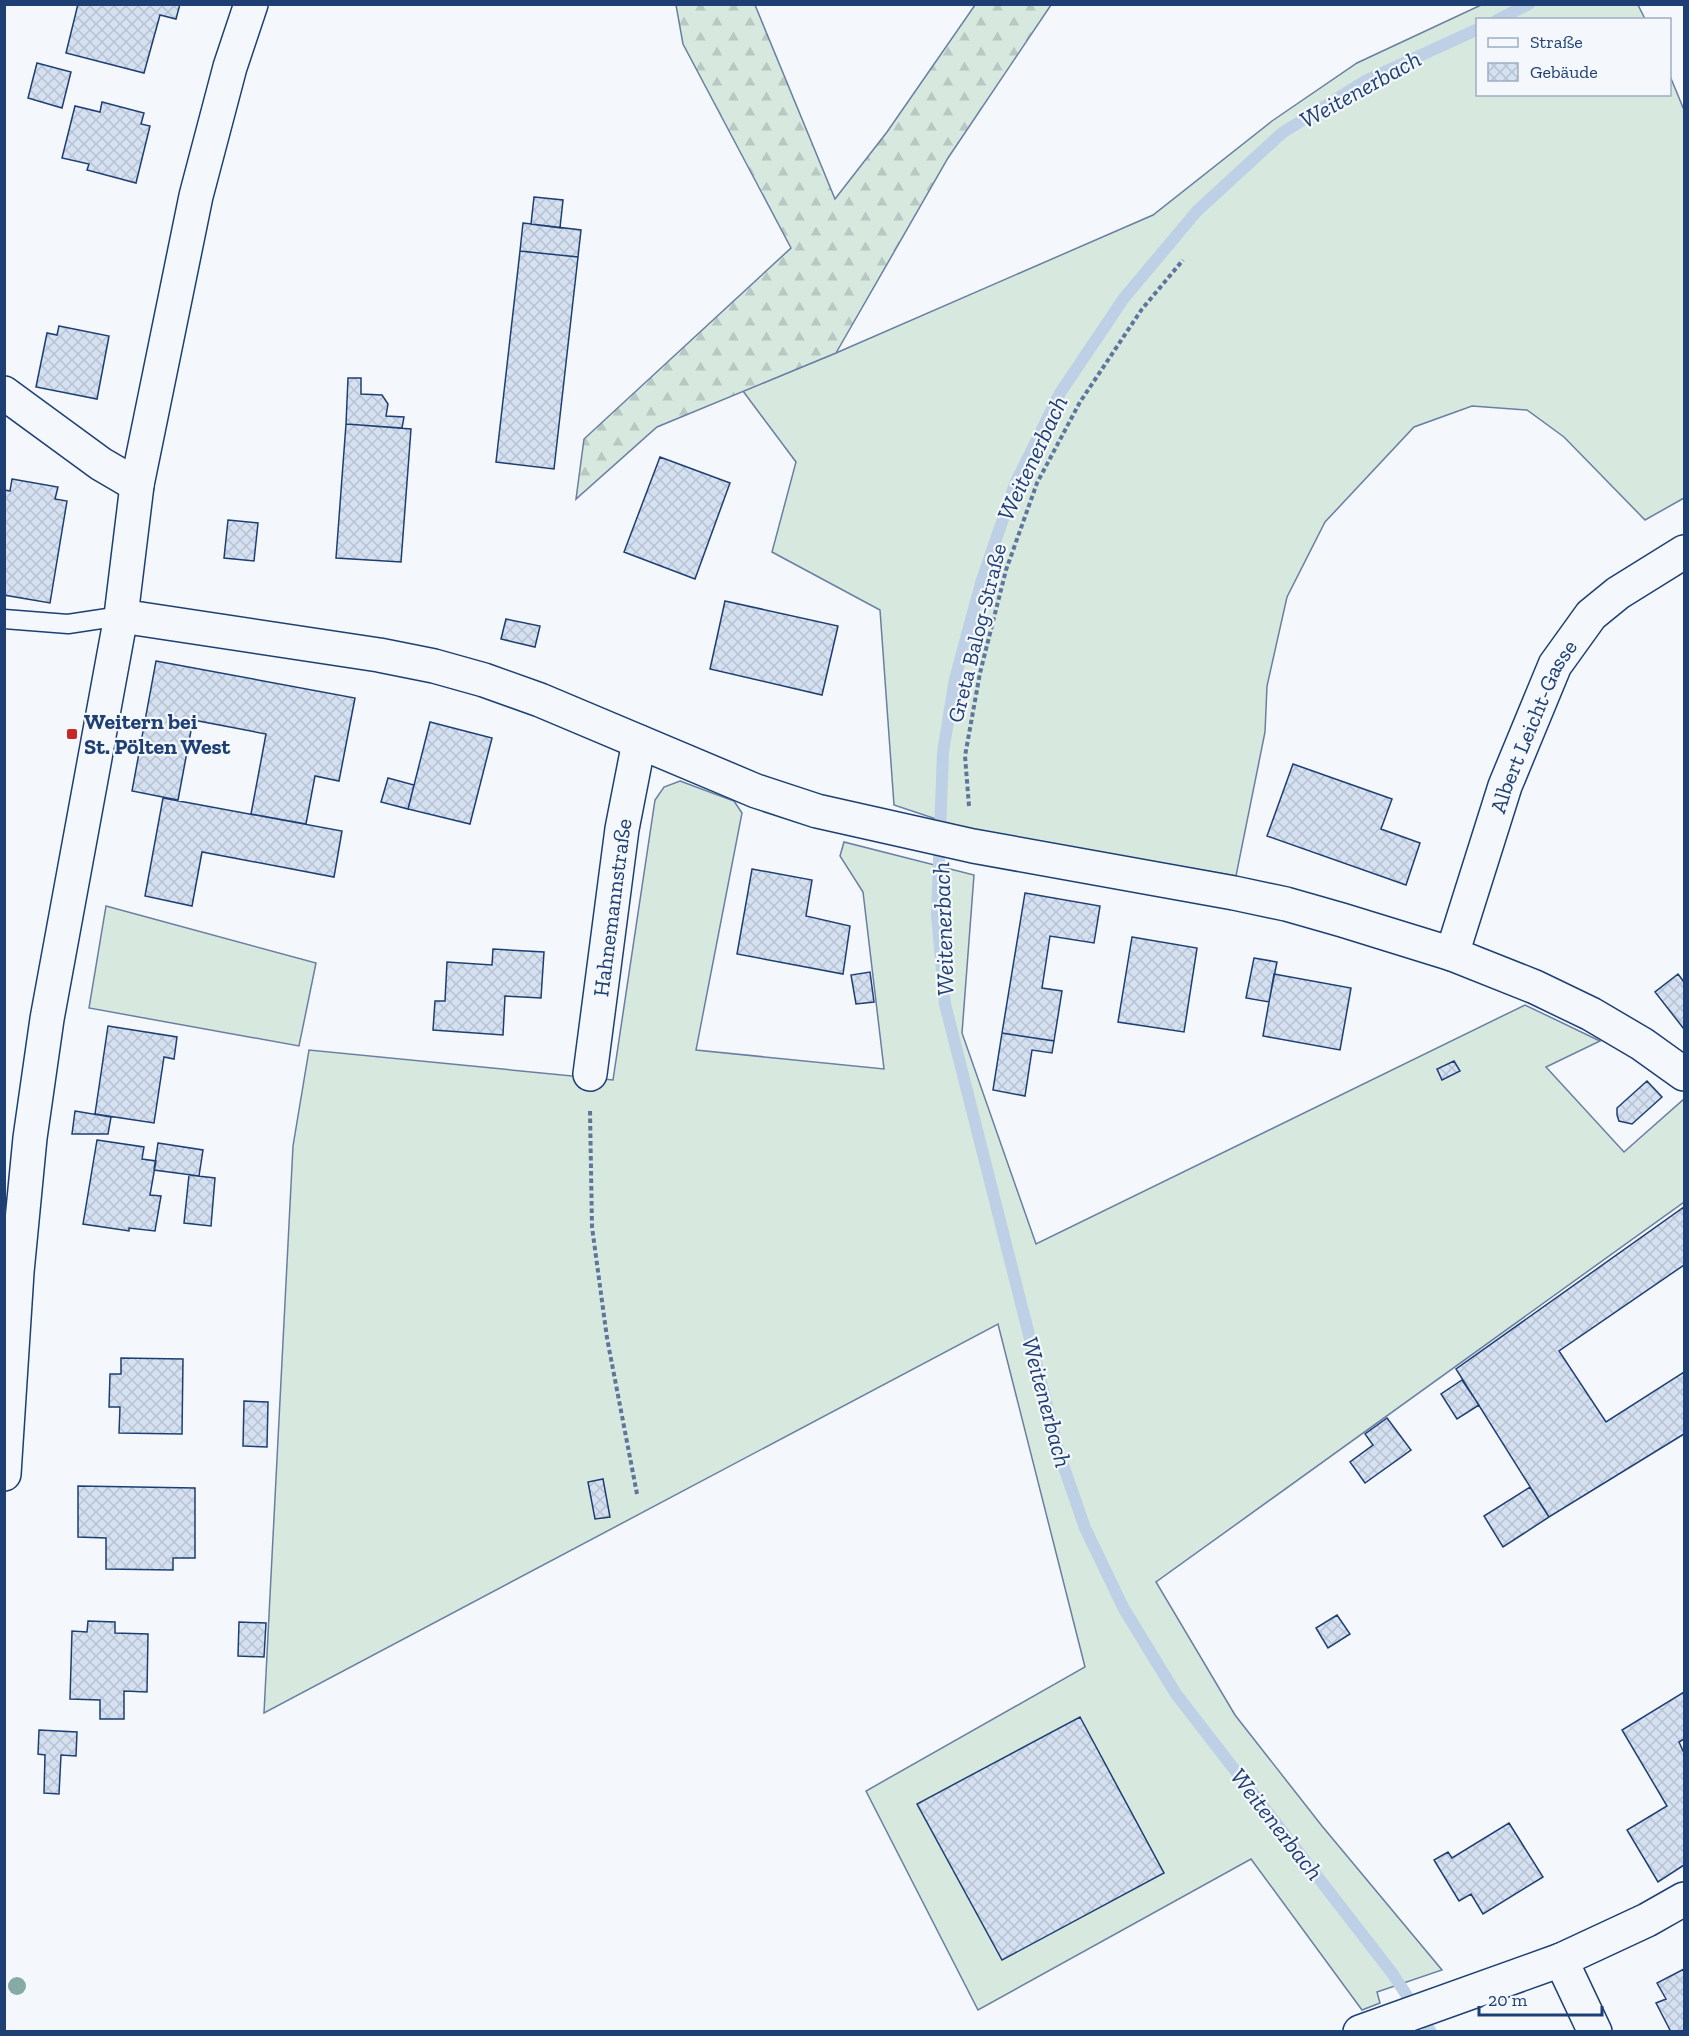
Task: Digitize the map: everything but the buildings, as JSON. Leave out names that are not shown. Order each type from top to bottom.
[{"type":"street","points":[[4,1474],[17,1272],[30,1138],[47,1019],[121,616],[137,484],[196,196],[230,67],[251,4]]},
{"type":"street","points":[[4,393],[101,464],[137,484]]},
{"type":"street","name":"Albert Leicht-Gasse","points":[[1452,954],[1505,786],[1555,665],[1591,615],[1618,593],[1684,552]]},
{"type":"street","points":[[121,616],[379,655],[434,666],[484,680],[540,700],[756,791],[817,811],[973,846],[1286,904],[1452,954],[1535,987],[1591,1014],[1641,1044],[1684,1074]]},
{"type":"street","name":"Hahnemannstraße","points":[[590,1074],[622,829],[639,742]]},
{"type":"street","points":[[1360,2031],[1561,1960],[1647,1920],[1684,1899]]},
{"type":"street","points":[[1561,1960],[1595,2031]]},
{"type":"lane","points":[[4,619],[68,624],[121,616]]},
{"type":"path","name":"Greta Balog-Straße","points":[[973,846],[965,756],[980,673],[1006,570],[1038,483],[1080,402],[1142,309],[1183,260]]},
{"type":"path","points":[[590,1074],[592,1227],[607,1338],[636,1494]]},
{"type":"green space","points":[[676,5],[755,5],[835,199],[887,132],[975,5],[1051,5],[948,158],[836,353],[657,427],[576,499],[584,439],[791,248],[683,44]]},
{"type":"green space","points":[[1481,5],[1638,5],[1644,18],[1476,18],[1476,96],[1671,96],[1671,78],[1684,110],[1684,498],[1645,520],[1564,437],[1527,410],[1472,406],[1414,427],[1325,522],[1287,597],[1267,686],[1265,732],[1236,876],[966,829],[894,805],[880,610],[772,552],[796,462],[743,391],[1153,215],[1272,121],[1357,63]]},
{"type":"green space","points":[[680,781],[734,801],[742,813],[696,1050],[884,1069],[863,892],[840,856],[844,842],[974,875],[962,1033],[1036,1244],[1525,1005],[1600,1041],[1546,1067],[1624,1152],[1684,1099],[1684,1202],[1156,1582],[1235,1715],[1322,1826],[1442,1970],[1377,1992],[1380,2003],[1362,2010],[1251,1859],[978,2010],[866,1791],[1085,1667],[998,1324],[264,1713],[293,1146],[309,1050],[613,1080],[655,800],[664,787]]},
{"type":"green space","points":[[106,906],[316,963],[299,1046],[89,1008]]},
{"type":"waterway","name":"Weitenerbach","points":[[1501,18],[1529,4]]},
{"type":"waterway","name":"Weitenerbach","points":[[1431,2032],[1392,1973],[1176,1694],[1124,1609],[1085,1528],[1059,1453],[945,1004],[937,915],[943,752],[955,679],[981,583],[1015,484],[1060,393],[1124,298],[1197,211],[1282,133],[1365,81],[1476,30]]},
{"type":"place","name":"Weitern bei St. Pölten West","points":[[72,734]]}]
